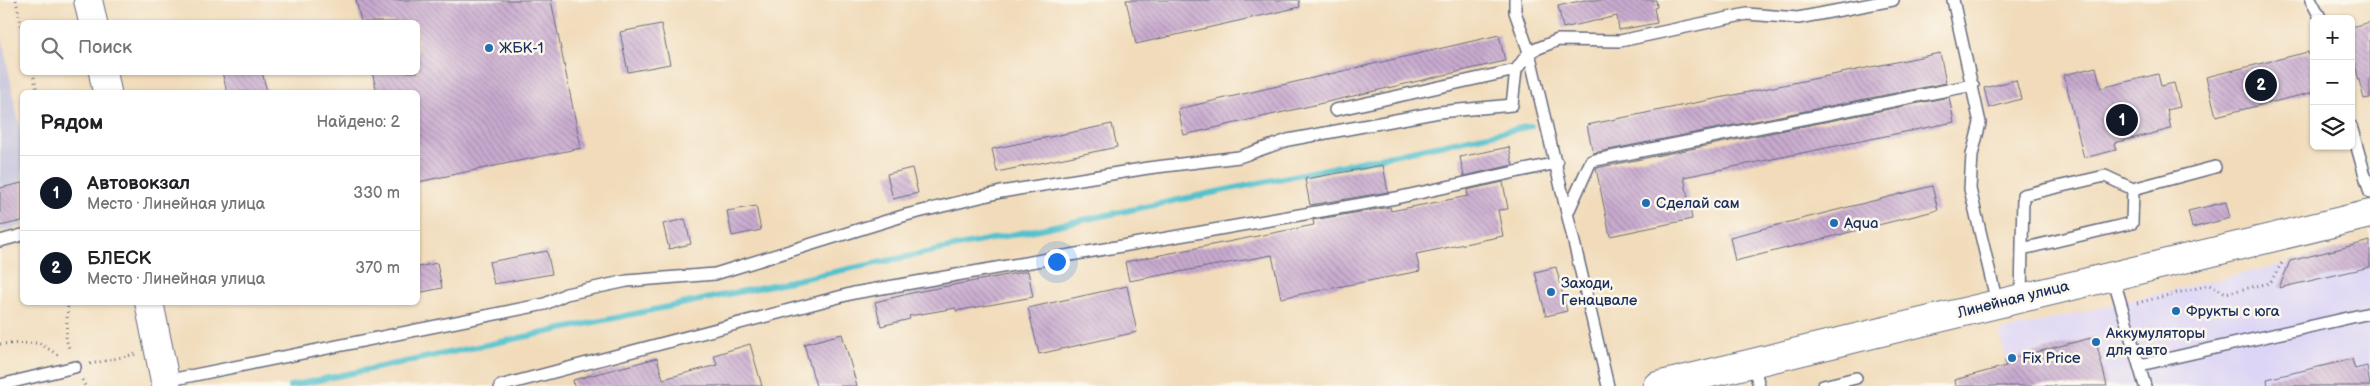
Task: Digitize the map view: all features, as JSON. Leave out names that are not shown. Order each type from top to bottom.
[{"type":"main road","points":[[88,0],[93,20]]},
{"type":"main road","points":[[103,75],[106,90]]},
{"type":"main road","name":"Линейная улица","points":[[1657,386],[1756,374],[2009,300],[2370,214]]},
{"type":"main road","points":[[150,305],[165,384]]},
{"type":"lane","points":[[1515,0],[1515,12],[1529,52],[1557,163],[1608,386]]},
{"type":"lane","points":[[165,384],[545,304],[566,294],[627,281],[715,274],[906,215],[1001,192],[1148,168],[1239,157],[1288,140],[1439,112],[1512,105],[1516,70],[1529,52],[1558,40],[1620,41],[1747,14],[1798,18],[1893,0]]},
{"type":"lane","points":[[1953,0],[1980,123],[1972,155],[1970,189],[2009,300]]},
{"type":"lane","points":[[2312,0],[2319,15]]},
{"type":"lane","points":[[1335,110],[1516,70]]},
{"type":"lane","points":[[1568,212],[1591,161],[1973,85]]},
{"type":"lane","points":[[2355,140],[2370,193]]},
{"type":"lane","points":[[500,386],[854,293],[1396,198],[1557,163]]},
{"type":"lane","points":[[2009,300],[2022,249],[2023,195],[2105,176],[2133,188],[2215,167]]},
{"type":"lane","points":[[2022,249],[2132,223],[2133,188]]},
{"type":"lane","points":[[0,241],[20,236]]},
{"type":"lane","points":[[2112,275],[2145,386]]},
{"type":"lane","points":[[2140,365],[2370,313]]},
{"type":"lane","points":[[0,385],[75,367]]},
{"type":"lane","points":[[1823,386],[1856,378]]},
{"type":"path","points":[[16,0],[20,20]]},
{"type":"path","points":[[34,75],[37,90]]},
{"type":"path","points":[[2122,307],[2209,285],[2226,293],[2270,283],[2285,257]]},
{"type":"path","points":[[68,305],[66,339],[75,367],[85,386]]},
{"type":"shaded area","points":[[0,27],[20,129],[20,226],[0,231]]},
{"type":"shaded area","points":[[2370,243],[2370,386],[2014,386],[1999,332]]},
{"type":"building","name":"ЖБК-1","points":[[356,0],[551,0],[581,148],[420,182],[420,90],[376,90],[373,75],[420,75],[420,20],[361,20]]},
{"type":"building","points":[[1126,0],[1299,0],[1300,7],[1136,44]]},
{"type":"building","points":[[1584,0],[1656,0],[1657,7],[1654,8],[1657,23],[1619,30],[1617,16],[1563,28],[1558,6]]},
{"type":"building","points":[[2370,22],[2370,98],[2364,99],[2355,65],[2355,26]]},
{"type":"building","points":[[661,24],[670,64],[628,72],[620,32]]},
{"type":"building","points":[[1499,35],[1505,61],[1184,135],[1178,109]]},
{"type":"building","points":[[2308,52],[2310,60],[2310,93],[2216,116],[2206,77]]},
{"type":"building","points":[[1940,53],[1946,83],[1593,153],[1587,125]]},
{"type":"building","points":[[2096,67],[2101,88],[2158,74],[2161,86],[2174,83],[2180,107],[2167,110],[2171,129],[2114,143],[2116,150],[2084,158],[2064,75]]},
{"type":"building","points":[[223,75],[263,75],[266,90],[226,90]]},
{"type":"building","points":[[2016,80],[2021,99],[1989,108],[1984,88]]},
{"type":"building","points":[[1949,97],[1954,122],[1684,177],[1692,219],[1610,236],[1596,168]]},
{"type":"building","points":[[1112,124],[1117,147],[997,172],[992,149]]},
{"type":"building","points":[[1509,147],[1513,165],[1464,176],[1460,157]]},
{"type":"building","points":[[1383,165],[1388,192],[1310,205],[1305,179]]},
{"type":"building","points":[[912,168],[918,193],[893,199],[887,174]]},
{"type":"building","points":[[1503,182],[1508,209],[1498,210],[1503,236],[1416,254],[1420,271],[1281,298],[1272,255],[1129,281],[1125,262],[1314,225],[1313,220],[1390,207],[1391,211],[1468,196],[1467,190]]},
{"type":"building","points":[[20,183],[20,221],[0,226],[0,188]]},
{"type":"building","name":"Aqua","points":[[1932,186],[1938,210],[1735,261],[1730,237]]},
{"type":"building","points":[[2226,202],[2230,218],[2192,228],[2188,211]]},
{"type":"building","points":[[756,206],[761,230],[732,236],[727,211]]},
{"type":"building","points":[[685,219],[691,244],[669,249],[663,224]]},
{"type":"building","points":[[2370,241],[2370,267],[2279,288],[2290,261]]},
{"type":"building","points":[[547,251],[552,274],[494,284],[489,262]]},
{"type":"building","points":[[437,263],[442,288],[420,293],[420,267]]},
{"type":"building","name":"Заходи, Генацвале","points":[[1556,267],[1567,311],[1546,316],[1535,272]]},
{"type":"building","points":[[1028,271],[1033,297],[956,311],[956,308],[909,316],[910,319],[881,326],[875,302],[916,292]]},
{"type":"building","points":[[1127,286],[1137,332],[1039,354],[1028,308]]},
{"type":"building","points":[[842,334],[857,386],[816,386],[804,344]]},
{"type":"building","points":[[2095,337],[2107,386],[1955,386],[1954,380],[2006,366],[2005,360]]},
{"type":"building","points":[[750,344],[762,386],[574,386],[573,380],[657,358],[663,379],[717,365],[714,355]]},
{"type":"building","points":[[2352,359],[2355,369],[2367,366],[2370,386],[2268,386],[2267,379]]},
{"type":"waterway","points":[[290,386],[1531,126]]},
{"type":"place","name":"ЖБК-1","points":[[489,48]]},
{"type":"place","name":"БЛЕСК","points":[[2261,85]]},
{"type":"place","name":"Автовокзал","points":[[2122,120]]},
{"type":"place","name":"Сделай сам","points":[[1646,203]]},
{"type":"place","name":"Aqua","points":[[1834,223]]},
{"type":"place","name":"Заходи, Генацвале","points":[[1551,292]]},
{"type":"place","name":"Фрукты с юга","points":[[2176,311]]},
{"type":"place","name":"Аккумуляторы для авто","points":[[2096,342]]},
{"type":"place","name":"Fix Price","points":[[2012,358]]}]
